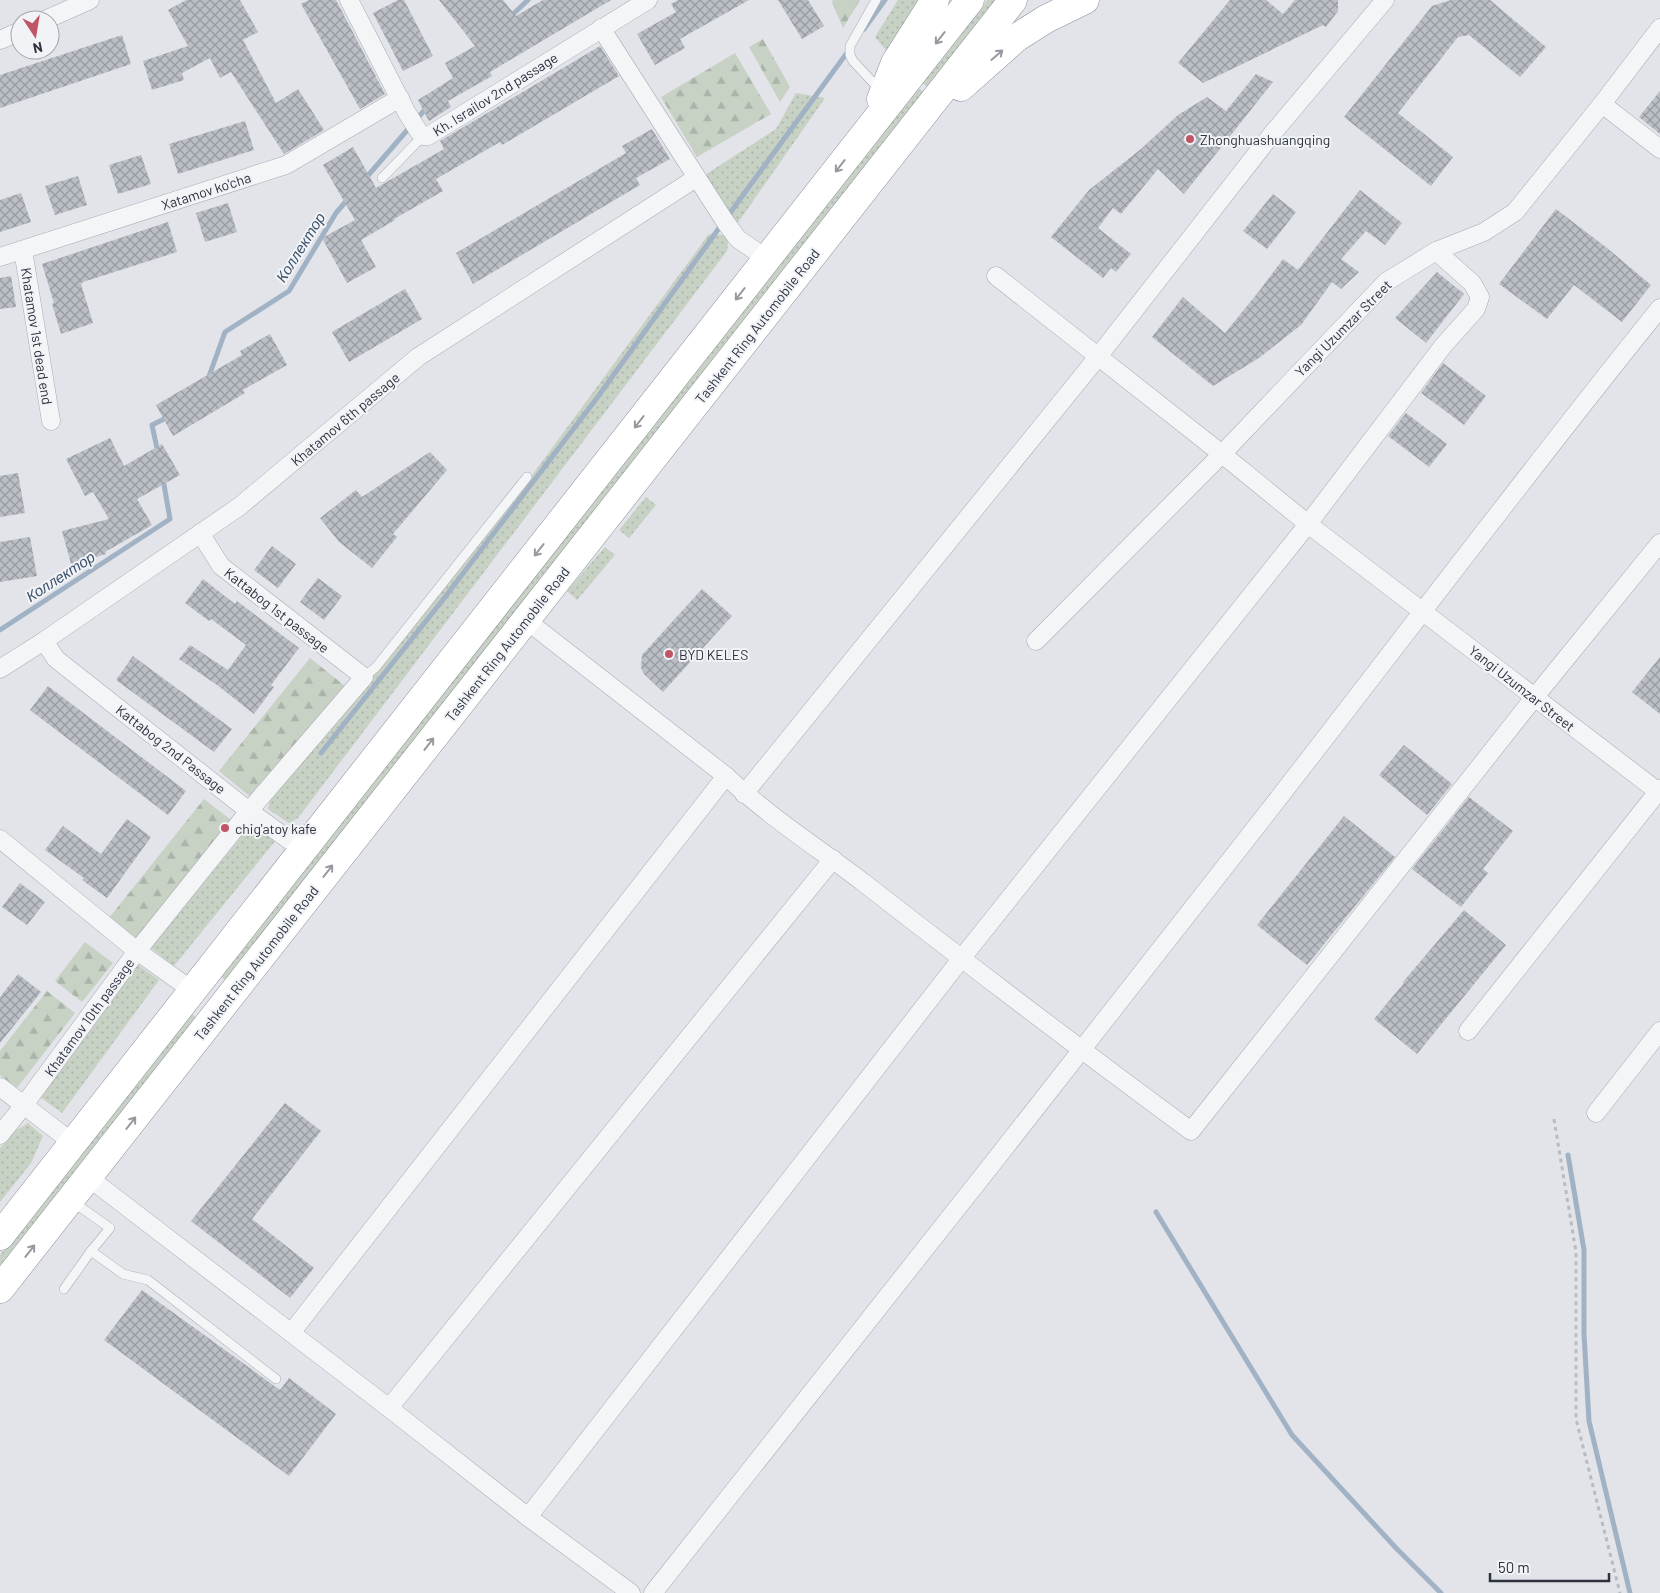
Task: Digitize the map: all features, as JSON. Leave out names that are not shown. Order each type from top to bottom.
[{"type":"highway","points":[[870,128],[895,64],[935,0]]},
{"type":"highway","points":[[0,1236],[970,0]]},
{"type":"highway","name":"Tashkent Ring Automobile Road","points":[[0,1289],[1013,0]]},
{"type":"highway","points":[[908,134],[1016,38],[1046,19],[1085,0]]},
{"type":"highway","points":[[193,991],[219,1011]]},
{"type":"street","points":[[60,13],[90,0]]},
{"type":"street","points":[[349,0],[412,118]]},
{"type":"street","name":"Kh. Israilov 2nd passage","points":[[412,118],[428,136],[648,0]]},
{"type":"street","points":[[744,794],[1098,358],[1272,134],[1384,0]]},
{"type":"street","points":[[601,28],[726,223],[738,238],[767,259]]},
{"type":"street","name":"Yangi Uzumzar Street","points":[[1222,454],[1386,282],[1436,250],[1484,232],[1515,212],[1660,28]]},
{"type":"street","points":[[1602,104],[1660,149]]},
{"type":"street","name":"Xatamov ko'cha","points":[[0,257],[286,165],[412,118]]},
{"type":"street","name":"Khatamov 6th passage","points":[[0,669],[44,641],[240,506],[418,358],[696,178]]},
{"type":"street","name":"Khatamov 1st dead end","points":[[23,250],[51,422]]},
{"type":"street","points":[[528,1517],[961,959],[1308,524],[1443,346],[1476,309],[1480,296],[1472,283],[1436,250]]},
{"type":"street","name":"Yangi Uzumzar Street","points":[[996,276],[1308,524],[1534,698],[1659,791]]},
{"type":"street","points":[[653,1593],[1082,1051],[1424,612],[1579,409],[1660,308]]},
{"type":"street","points":[[1036,641],[1222,454]]},
{"type":"street","name":"Kattabog 1st passage","points":[[200,534],[220,566],[364,677]]},
{"type":"street","points":[[526,620],[726,776],[744,794],[1190,1131],[1534,698],[1660,543]]},
{"type":"street","name":"Kattabog 2nd Passage","points":[[44,641],[56,658],[249,811],[304,850]]},
{"type":"street","points":[[193,991],[137,951],[249,811],[364,677]]},
{"type":"street","points":[[291,1333],[726,776]]},
{"type":"street","points":[[1468,1031],[1659,791]]},
{"type":"street","name":"Khatamov 10th passage","points":[[0,838],[137,951],[0,1135]]},
{"type":"street","points":[[389,1408],[833,860]]},
{"type":"street","points":[[1596,1113],[1660,1031]]},
{"type":"street","points":[[0,1087],[73,1143]]},
{"type":"street","points":[[88,1177],[528,1517],[630,1593]]},
{"type":"lane","points":[[876,0],[850,46],[850,55],[853,61],[883,94]]},
{"type":"lane","points":[[382,178],[412,118]]},
{"type":"lane","points":[[364,677],[376,667],[526,476]]},
{"type":"lane","points":[[64,1289],[110,1228],[70,1200]]},
{"type":"lane","points":[[91,1252],[123,1274],[148,1280],[276,1379]]},
{"type":"path","points":[[1554,1119],[1576,1252],[1576,1418],[1620,1593]]},
{"type":"green space","points":[[833,0],[860,0],[843,28],[832,2]]},
{"type":"green space","points":[[898,0],[920,0],[889,54],[875,37]]},
{"type":"green space","points":[[987,0],[999,0],[929,88],[922,83]]},
{"type":"green space","points":[[763,39],[790,87],[780,102],[749,47]]},
{"type":"green space","points":[[735,53],[771,114],[697,157],[661,97]]},
{"type":"green space","points":[[917,87],[925,93],[226,981],[219,975]]},
{"type":"green space","points":[[796,93],[825,98],[737,224],[705,175],[776,129]]},
{"type":"green space","points":[[709,234],[725,235],[728,242],[727,251],[298,818],[289,823],[268,809],[271,797],[533,474]]},
{"type":"green space","points":[[646,497],[656,505],[629,538],[619,530]]},
{"type":"green space","points":[[605,547],[615,555],[577,600],[567,591]]},
{"type":"green space","points":[[310,658],[345,686],[253,799],[219,771]]},
{"type":"green space","points":[[204,799],[231,820],[136,940],[109,918]]},
{"type":"green space","points":[[249,827],[262,830],[276,840],[174,966],[151,948]]},
{"type":"green space","points":[[85,942],[113,963],[82,1002],[55,981]]},
{"type":"green space","points":[[137,964],[159,980],[62,1113],[40,1097]]},
{"type":"green space","points":[[47,991],[75,1013],[17,1088],[0,1075],[0,1051]]},
{"type":"green space","points":[[189,1012],[196,1017],[0,1270],[0,1255]]},
{"type":"green space","points":[[28,1123],[43,1136],[31,1163],[0,1202],[0,1148],[12,1133]]},
{"type":"building","points":[[186,0],[240,0],[258,32],[243,40],[276,103],[298,89],[324,130],[284,154],[231,72],[220,78],[210,58],[182,73],[184,80],[152,90],[143,61],[188,46],[168,10]]},
{"type":"building","points":[[309,0],[336,0],[385,94],[360,109],[301,4]]},
{"type":"building","points":[[398,0],[404,0],[433,56],[403,71],[373,13]]},
{"type":"building","points":[[439,0],[503,0],[516,16],[543,0],[611,0],[490,72],[492,76],[448,101],[451,107],[429,121],[418,100],[453,78],[445,63],[475,46]]},
{"type":"building","points":[[678,0],[749,0],[680,39],[685,48],[655,65],[637,34],[676,12],[671,4]]},
{"type":"building","points":[[778,0],[808,0],[824,26],[802,39]]},
{"type":"building","points":[[1230,0],[1266,0],[1283,14],[1295,0],[1338,0],[1338,11],[1326,27],[1323,25],[1203,83],[1178,63]]},
{"type":"building","points":[[1451,0],[1490,0],[1546,47],[1520,77],[1469,35],[1458,37],[1398,113],[1453,157],[1431,186],[1344,117],[1432,6]]},
{"type":"building","points":[[122,35],[131,64],[0,108],[0,75],[46,60],[60,60],[60,55]]},
{"type":"building","points":[[600,46],[619,76],[502,145],[500,142],[436,179],[443,191],[361,240],[376,267],[347,283],[322,238],[355,220],[323,165],[353,147],[376,188],[444,149],[440,141]]},
{"type":"building","points":[[1256,74],[1273,82],[1184,194],[1158,169],[1121,214],[1113,208],[1098,228],[1131,254],[1116,272],[1111,268],[1103,278],[1051,237],[1089,190],[1141,149],[1178,115],[1207,97],[1226,111]]},
{"type":"building","points":[[1660,91],[1660,134],[1639,117]]},
{"type":"building","points":[[245,121],[254,150],[178,174],[169,144]]},
{"type":"building","points":[[652,129],[670,159],[636,178],[640,185],[473,284],[456,253],[626,153],[622,146]]},
{"type":"building","points":[[141,155],[151,184],[118,194],[109,165]]},
{"type":"building","points":[[78,176],[87,205],[55,215],[45,186]]},
{"type":"building","points":[[1360,190],[1402,223],[1385,245],[1366,231],[1341,259],[1359,272],[1341,289],[1332,282],[1301,325],[1259,358],[1213,386],[1152,337],[1183,297],[1225,333],[1283,259],[1298,270]]},
{"type":"building","points":[[21,193],[31,222],[0,232],[0,200]]},
{"type":"building","points":[[1273,194],[1296,212],[1267,249],[1243,231]]},
{"type":"building","points":[[228,203],[237,232],[205,242],[196,213]]},
{"type":"building","points":[[1556,209],[1651,285],[1622,322],[1574,285],[1547,319],[1499,284]]},
{"type":"building","points":[[168,222],[177,252],[83,282],[81,284],[93,323],[61,334],[42,264]]},
{"type":"building","points":[[1437,272],[1464,294],[1426,343],[1395,318]]},
{"type":"building","points":[[11,276],[16,307],[0,309],[0,278]]},
{"type":"building","points":[[405,289],[422,319],[349,362],[332,332]]},
{"type":"building","points":[[270,334],[287,365],[243,390],[245,393],[173,436],[156,405],[242,355],[240,351]]},
{"type":"building","points":[[1443,363],[1486,396],[1464,425],[1421,393]]},
{"type":"building","points":[[1406,413],[1447,444],[1429,467],[1388,436]]},
{"type":"building","points":[[110,438],[124,466],[162,444],[180,475],[137,499],[152,525],[105,552],[106,554],[71,564],[62,531],[109,519],[93,492],[85,496],[66,459]]},
{"type":"building","points":[[430,452],[447,470],[393,534],[397,537],[372,568],[339,542],[320,518],[356,490],[362,497]]},
{"type":"building","points":[[18,473],[25,513],[0,517],[0,476]]},
{"type":"building","points":[[30,537],[37,576],[0,582],[0,542]]},
{"type":"building","points":[[272,546],[296,564],[278,588],[254,570]]},
{"type":"building","points":[[318,578],[342,596],[324,620],[300,602]]},
{"type":"building","points":[[203,579],[235,604],[237,601],[299,648],[271,685],[274,687],[254,714],[217,685],[179,659],[190,645],[228,670],[246,645],[211,619],[209,621],[185,603]]},
{"type":"building","points":[[702,589],[732,616],[663,692],[644,674],[641,668],[642,655]]},
{"type":"building","points":[[133,656],[232,729],[214,752],[116,680]]},
{"type":"building","points":[[1660,657],[1660,714],[1632,692]]},
{"type":"building","points":[[48,686],[186,791],[168,815],[30,710]]},
{"type":"building","points":[[1404,745],[1452,784],[1427,815],[1379,775]]},
{"type":"building","points":[[1469,797],[1513,831],[1483,869],[1488,873],[1461,907],[1412,869]]},
{"type":"building","points":[[1344,816],[1395,857],[1307,965],[1257,925]]},
{"type":"building","points":[[127,819],[151,837],[107,898],[82,880],[84,878],[45,850],[63,826],[101,854]]},
{"type":"building","points":[[20,883],[45,902],[27,925],[2,907]]},
{"type":"building","points":[[1464,910],[1506,945],[1417,1054],[1374,1019]]},
{"type":"building","points":[[18,974],[41,992],[0,1043],[0,997]]},
{"type":"building","points":[[285,1103],[321,1131],[252,1219],[314,1268],[290,1298],[191,1221]]},
{"type":"building","points":[[142,1290],[280,1390],[289,1378],[336,1414],[289,1476],[104,1340]]},
{"type":"waterway","name":"Коллектор","points":[[510,17],[528,0]]},
{"type":"waterway","points":[[864,29],[885,0]]},
{"type":"waterway","points":[[727,217],[849,50]]},
{"type":"waterway","name":"Коллектор","points":[[365,179],[428,106]]},
{"type":"waterway","name":"Коллектор","points":[[208,379],[225,332],[289,291],[336,213],[348,199]]},
{"type":"waterway","points":[[321,753],[442,601],[597,398],[722,224]]},
{"type":"waterway","name":"Коллектор","points":[[158,453],[152,425],[168,417]]},
{"type":"waterway","name":"Коллектор","points":[[0,630],[170,519],[163,479]]},
{"type":"waterway","points":[[1568,1155],[1584,1250],[1584,1334],[1589,1421],[1630,1593]]},
{"type":"waterway","points":[[1156,1212],[1292,1435],[1396,1548],[1441,1593]]},
{"type":"place","name":"Zhonghuashuangqing","points":[[1190,139]]},
{"type":"place","name":"BYD KELES","points":[[669,654]]},
{"type":"place","name":"chig'atoy kafe","points":[[225,828]]}]
